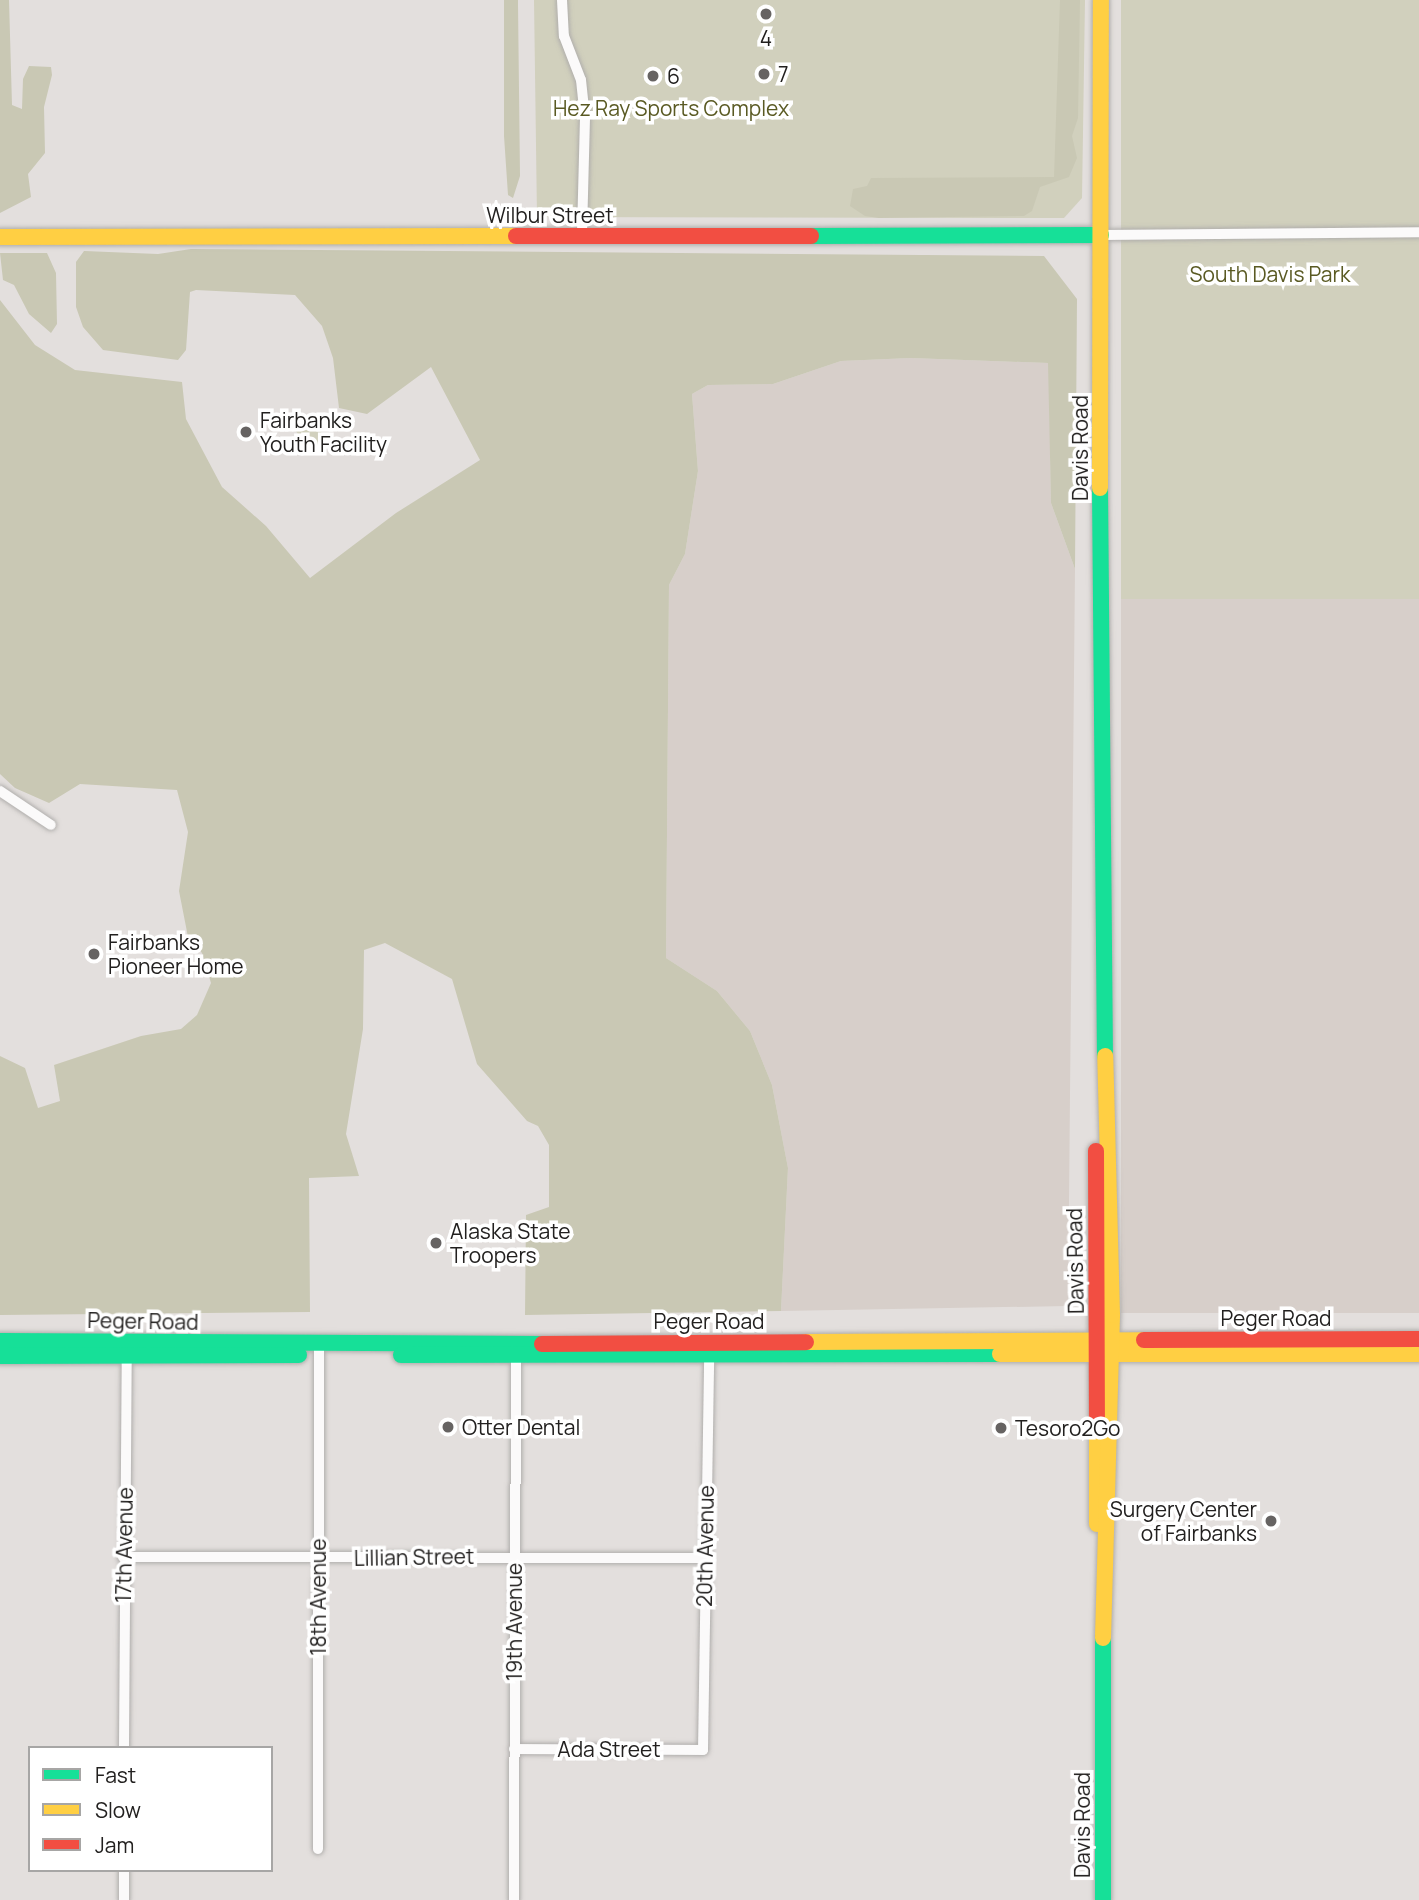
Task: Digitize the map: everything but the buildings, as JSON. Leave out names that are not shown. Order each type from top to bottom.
[{"type":"street","points":[[562,0],[564,36],[581,80],[585,118],[582,236]]},
{"type":"street","name":"Davis Road","points":[[1101,0],[1100,897],[1104,1347],[1098,1563],[1103,1624],[1103,1900]]},
{"type":"street","points":[[1101,235],[1419,232]]},
{"type":"street","name":"Wilbur Street","points":[[0,237],[1101,235]]},
{"type":"street","points":[[0,791],[51,825]]},
{"type":"street","name":"Peger Road","points":[[0,1341],[127,1348],[319,1350],[1104,1347],[1419,1339]]},
{"type":"street","name":"Peger Road","points":[[1104,1347],[1419,1354]]},
{"type":"street","name":"Peger Road","points":[[0,1356],[127,1348]]},
{"type":"street","name":"17th Avenue","points":[[124,1746],[123,1557],[127,1348]]},
{"type":"street","name":"20th Avenue","points":[[703,1750],[708,1348]]},
{"type":"street","name":"19th Avenue","points":[[514,1900],[516,1349]]},
{"type":"street","name":"18th Avenue","points":[[318,1849],[319,1350]]},
{"type":"street","name":"Lillian Street","points":[[123,1557],[705,1558]]},
{"type":"street","name":"Ada Street","points":[[514,1749],[703,1750]]},
{"type":"street","points":[[124,1872],[124,1900]]},
{"type":"shaded area","points":[[911,358],[1049,363],[1051,503],[1075,569],[1068,1306],[781,1311],[788,1168],[772,1085],[750,1031],[717,991],[666,958],[669,585],[685,554],[698,471],[692,394],[708,385],[773,384],[841,361]]},
{"type":"shaded area","points":[[1121,596],[1419,596],[1419,1313],[1121,1313]]},
{"type":"green space","points":[[0,0],[9,0],[12,105],[22,109],[23,79],[29,66],[51,67],[52,75],[44,107],[45,153],[28,174],[31,197],[0,213]]},
{"type":"green space","points":[[504,0],[518,0],[520,176],[513,198],[508,195],[504,136]]},
{"type":"green space","name":"Hez Ray Sports Complex","points":[[534,0],[1085,0],[1082,198],[1064,218],[537,217]]},
{"type":"green space","points":[[1060,0],[1080,0],[1078,118],[1072,136],[1077,158],[1069,177],[1040,187],[1032,211],[1024,216],[879,218],[865,216],[850,206],[853,189],[867,186],[871,178],[1054,177]]},
{"type":"green space","name":"South Davis Park","points":[[1121,0],[1419,0],[1419,599],[1121,599]]},
{"type":"green space","points":[[191,249],[1044,256],[1077,299],[1075,569],[1051,503],[1048,363],[911,358],[841,361],[773,384],[708,385],[692,394],[698,471],[685,554],[669,585],[666,958],[717,991],[750,1031],[772,1085],[788,1168],[781,1311],[525,1315],[526,1215],[549,1207],[549,1145],[538,1126],[527,1121],[477,1064],[452,979],[385,943],[364,950],[363,1029],[346,1134],[359,1176],[309,1178],[310,1312],[0,1315],[0,1056],[25,1068],[38,1108],[60,1101],[54,1065],[141,1036],[181,1029],[197,1015],[211,983],[202,953],[188,937],[179,891],[188,832],[177,790],[80,784],[49,803],[15,788],[0,774],[0,300],[35,345],[75,370],[182,382],[186,419],[222,487],[266,526],[310,578],[396,513],[480,460],[431,367],[367,414],[339,408],[333,358],[322,326],[295,295],[196,290],[190,292],[186,350],[178,360],[103,350],[83,327],[76,307],[76,262],[84,251],[158,254]]},
{"type":"green space","points":[[0,253],[47,253],[56,273],[57,324],[51,333],[29,314],[14,285],[3,280]]},
{"type":"green space","points":[[314,420],[326,441],[308,451],[296,430]]},
{"type":"traffic: fast","points":[[811,236],[1101,235]]},
{"type":"traffic: fast","points":[[1100,488],[1105,1056]]},
{"type":"traffic: fast","points":[[0,1341],[542,1344]]},
{"type":"traffic: fast","points":[[401,1355],[1000,1354]]},
{"type":"traffic: fast","points":[[0,1356],[299,1355]]},
{"type":"traffic: fast","points":[[1103,1638],[1103,1900]]},
{"type":"traffic: slow","points":[[1100,488],[1101,0]]},
{"type":"traffic: slow","points":[[0,237],[516,236]]},
{"type":"traffic: slow","points":[[1103,1638],[1112,1315],[1105,1056]]},
{"type":"traffic: slow","points":[[806,1342],[1144,1340]]},
{"type":"traffic: slow","points":[[1000,1354],[1419,1354]]},
{"type":"traffic: slow","points":[[1097,1424],[1097,1524]]},
{"type":"traffic: jam","points":[[516,236],[811,236]]},
{"type":"traffic: jam","points":[[1096,1151],[1097,1424]]},
{"type":"traffic: jam","points":[[1144,1340],[1419,1339]]},
{"type":"traffic: jam","points":[[542,1344],[806,1342]]},
{"type":"place","name":"4","points":[[766,14]]},
{"type":"place","name":"7","points":[[764,74]]},
{"type":"place","name":"6","points":[[653,76]]},
{"type":"place","name":"Fairbanks Youth Facility","points":[[246,432]]},
{"type":"place","name":"Fairbanks Pioneer Home","points":[[94,954]]},
{"type":"place","name":"Alaska State Troopers","points":[[436,1243]]},
{"type":"place","name":"Otter Dental","points":[[448,1427]]},
{"type":"place","name":"Tesoro2Go","points":[[1001,1428]]},
{"type":"place","name":"Surgery Center of Fairbanks","points":[[1271,1521]]}]
